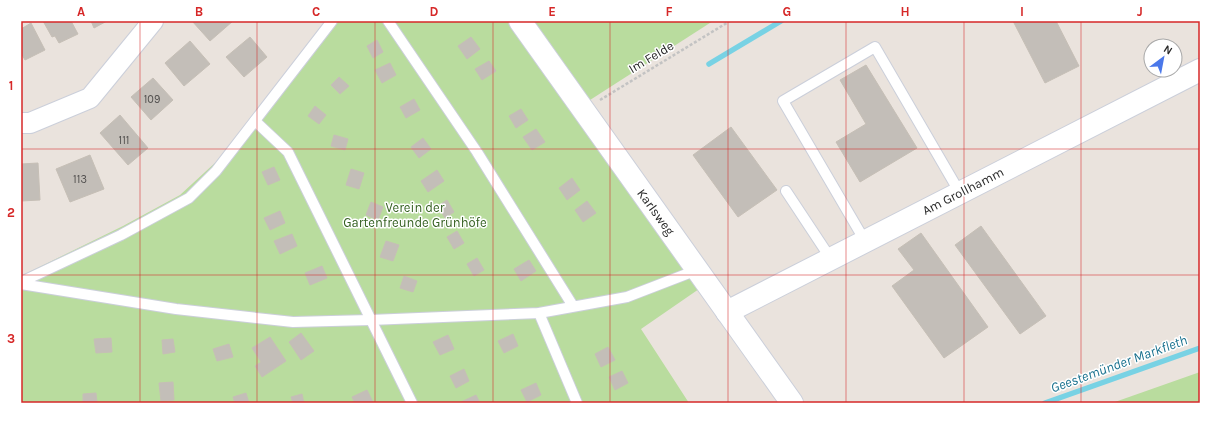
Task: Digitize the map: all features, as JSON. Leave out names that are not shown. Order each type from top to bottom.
[{"type":"street","points":[[21,124],[30,123],[90,98],[153,21]]},
{"type":"street","name":"Karlsweg","points":[[520,21],[792,403]]},
{"type":"street","name":"Am Grollhamm","points":[[727,312],[1200,70]]},
{"type":"lane","points":[[21,283],[122,235],[189,198],[216,171],[332,21]]},
{"type":"lane","points":[[388,21],[477,152],[573,306]]},
{"type":"lane","points":[[865,241],[783,101],[875,48],[960,192]]},
{"type":"lane","points":[[254,121],[288,152],[412,403]]},
{"type":"lane","points":[[786,191],[831,259]]},
{"type":"lane","points":[[21,283],[176,309],[293,322],[539,313],[627,297],[697,270]]},
{"type":"lane","points":[[539,313],[577,403]]},
{"type":"path","name":"Im Felde","points":[[583,110],[730,21]]},
{"type":"green space","name":"Verein der Gartenfreunde Grünhöfe","points":[[326,21],[508,21],[699,289],[641,329],[689,403],[21,403],[21,276],[123,226],[180,195],[217,161]]},
{"type":"green space","points":[[534,21],[713,21],[590,100]]},
{"type":"green space","points":[[1200,372],[1200,403],[1112,403]]},
{"type":"building","points":[[43,21],[71,21],[78,34],[59,43],[55,36],[52,37]]},
{"type":"building","points":[[91,21],[107,21],[94,28]]},
{"type":"building","points":[[192,21],[233,21],[210,41]]},
{"type":"building","points":[[1013,21],[1056,21],[1079,66],[1045,83]]},
{"type":"building","points":[[31,23],[45,50],[25,60],[21,53],[21,29]]},
{"type":"building","points":[[250,37],[267,57],[244,77],[226,57]]},
{"type":"building","points":[[471,37],[480,49],[467,59],[458,46]]},
{"type":"building","points":[[377,40],[383,52],[373,58],[367,46]]},
{"type":"building","points":[[190,41],[210,64],[184,86],[165,63]]},
{"type":"building","points":[[489,61],[496,71],[482,80],[475,69]]},
{"type":"building","points":[[390,63],[396,75],[382,83],[375,70]]},
{"type":"building","points":[[866,65],[917,148],[860,182],[836,142],[866,124],[840,80]]},
{"type":"building","points":[[339,77],[349,86],[340,94],[331,85]]},
{"type":"building","points":[[153,78],[173,100],[151,120],[131,97]]},
{"type":"building","points":[[414,99],[420,110],[406,118],[400,107]]},
{"type":"building","points":[[315,106],[326,115],[319,124],[308,116]]},
{"type":"building","points":[[521,109],[528,120],[516,128],[509,116]]},
{"type":"building","points":[[120,115],[148,148],[128,165],[100,133]]},
{"type":"building","points":[[731,127],[777,190],[738,217],[693,155]]},
{"type":"building","points":[[536,129],[545,142],[532,150],[523,137]]},
{"type":"building","points":[[334,135],[348,139],[345,150],[331,146]]},
{"type":"building","points":[[423,138],[431,149],[419,158],[411,147]]},
{"type":"building","points":[[90,155],[104,189],[70,202],[56,169]]},
{"type":"building","points":[[38,163],[40,200],[21,201],[21,164]]},
{"type":"building","points":[[274,167],[280,180],[268,185],[262,172]]},
{"type":"building","points":[[351,169],[364,173],[359,189],[346,185]]},
{"type":"building","points":[[437,170],[444,181],[428,192],[421,181]]},
{"type":"building","points":[[572,178],[580,190],[567,200],[559,188]]},
{"type":"building","points":[[447,200],[454,212],[445,218],[438,206]]},
{"type":"building","points":[[587,201],[596,213],[583,222],[575,210]]},
{"type":"building","points":[[371,202],[383,207],[378,220],[366,215]]},
{"type":"building","points":[[280,211],[285,223],[270,230],[264,218]]},
{"type":"building","points":[[981,226],[1046,316],[1020,334],[955,245]]},
{"type":"building","points":[[457,231],[464,243],[454,249],[447,237]]},
{"type":"building","points":[[921,233],[988,327],[944,358],[892,286],[914,270],[898,249]]},
{"type":"building","points":[[292,234],[297,246],[280,254],[274,241]]},
{"type":"building","points":[[386,241],[399,245],[393,261],[380,257]]},
{"type":"building","points":[[477,258],[484,270],[474,276],[467,264]]},
{"type":"building","points":[[529,260],[536,271],[521,281],[514,269]]},
{"type":"building","points":[[322,266],[327,278],[310,285],[305,273]]},
{"type":"building","points":[[404,276],[417,281],[413,292],[400,288]]},
{"type":"building","points":[[301,333],[314,351],[301,360],[289,342]]},
{"type":"building","points":[[513,334],[518,346],[504,353],[498,341]]},
{"type":"building","points":[[448,335],[454,349],[440,355],[433,342]]},
{"type":"building","points":[[270,337],[286,361],[262,377],[255,366],[261,362],[252,348]]},
{"type":"building","points":[[111,338],[112,352],[96,353],[94,339]]},
{"type":"building","points":[[173,339],[175,352],[163,354],[162,340]]},
{"type":"building","points":[[229,344],[233,357],[217,361],[213,349]]},
{"type":"building","points":[[608,347],[615,360],[601,367],[595,354]]},
{"type":"building","points":[[464,369],[469,381],[456,388],[450,376]]},
{"type":"building","points":[[622,371],[628,383],[615,390],[609,377]]},
{"type":"building","points":[[173,382],[174,400],[161,401],[159,383]]},
{"type":"building","points":[[536,383],[541,395],[527,402],[521,390]]},
{"type":"building","points":[[367,390],[373,402],[355,403],[352,397]]},
{"type":"building","points":[[96,393],[97,403],[83,403],[83,394]]},
{"type":"building","points":[[246,393],[249,403],[235,403],[233,397]]},
{"type":"building","points":[[302,394],[304,403],[293,403],[291,397]]},
{"type":"building","points":[[476,395],[480,403],[461,402]]},
{"type":"waterway","points":[[709,64],[781,21]]},
{"type":"waterway","name":"Geestemünder Markfleth","points":[[1045,403],[1200,348]]}]
